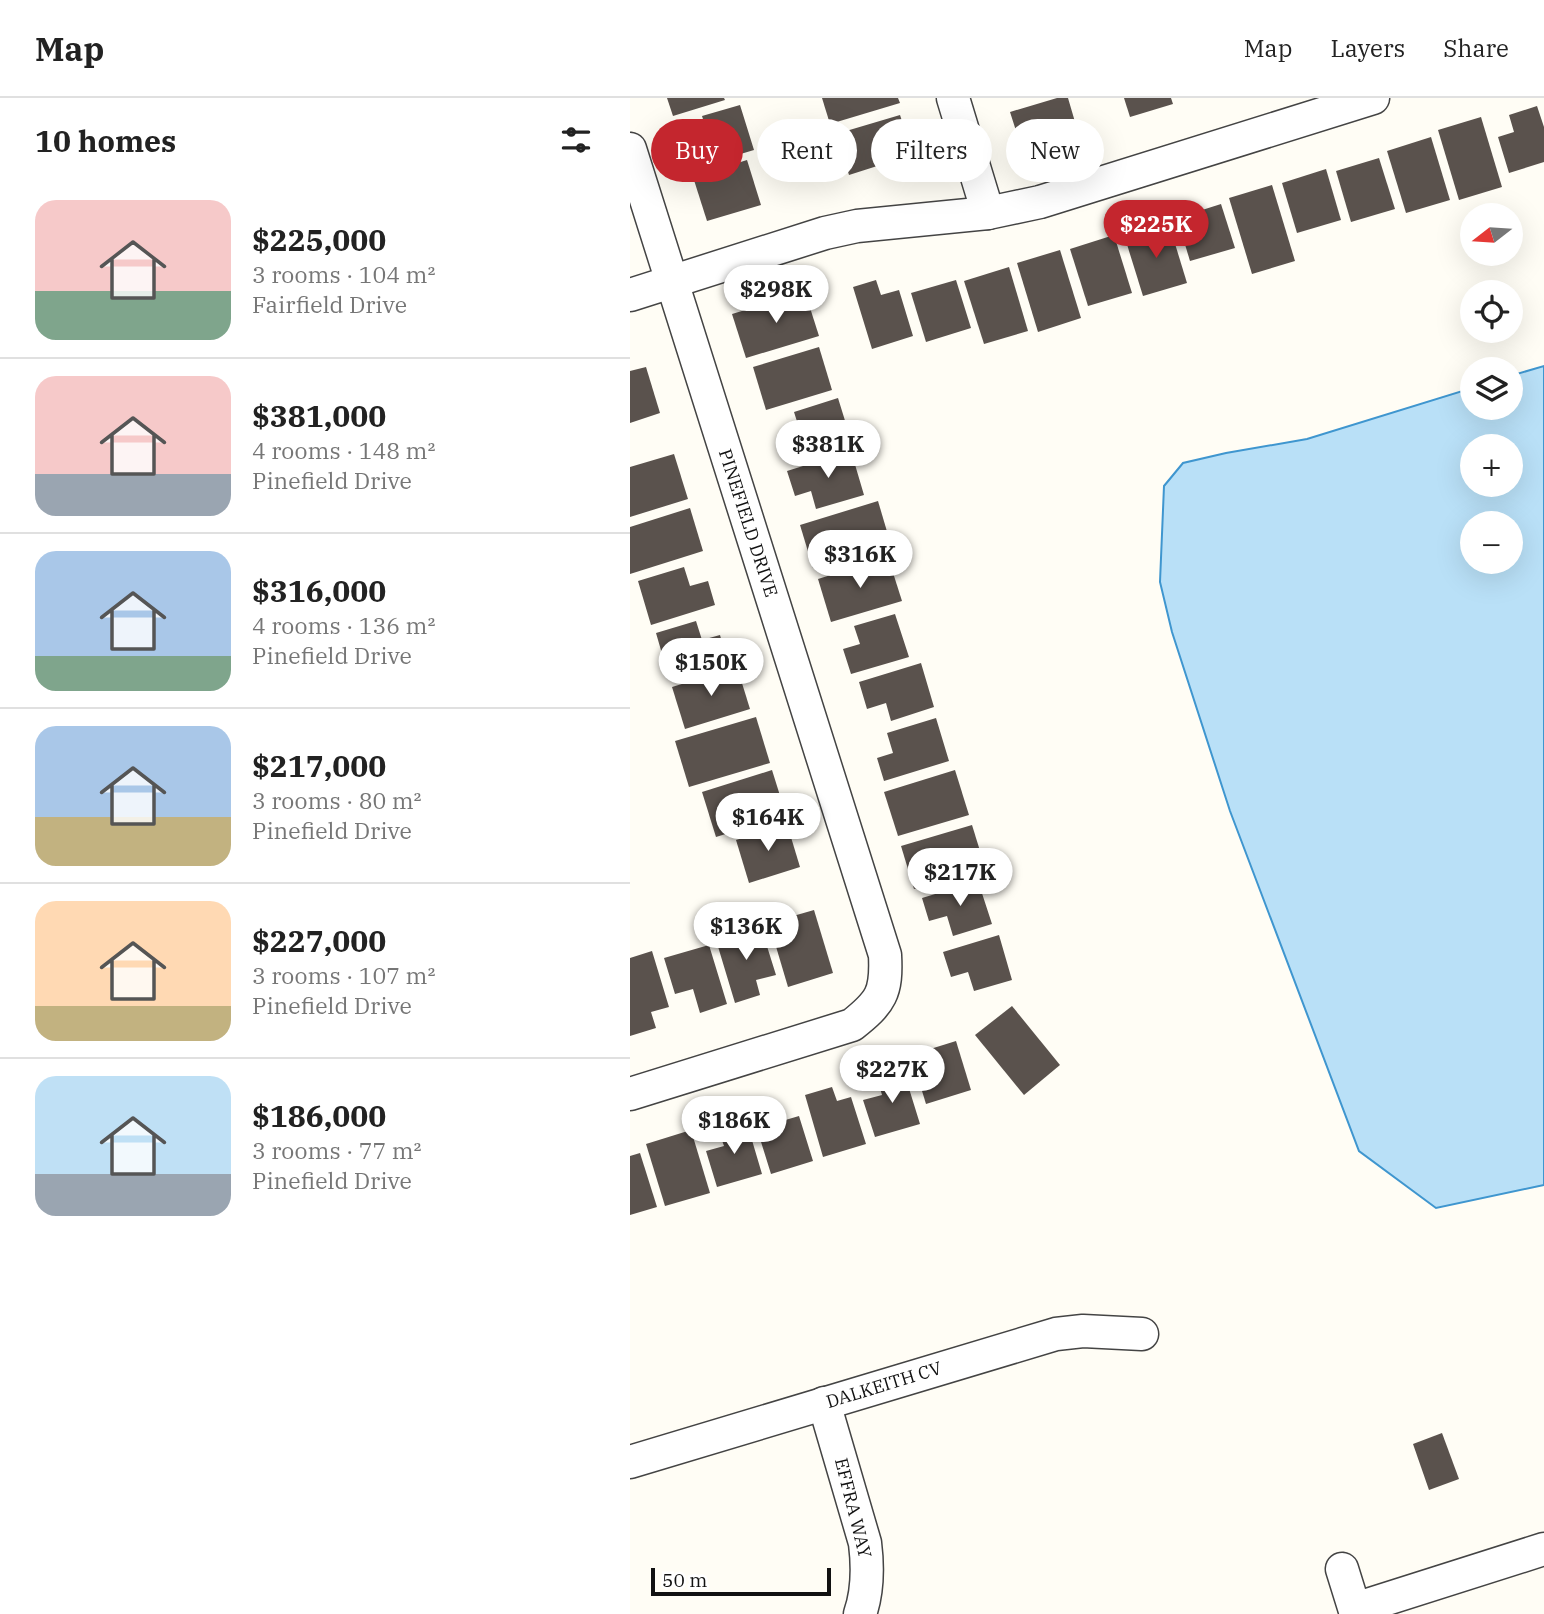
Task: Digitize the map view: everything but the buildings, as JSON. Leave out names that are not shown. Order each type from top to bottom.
[{"type":"street","points":[[953,98],[988,213]]},
{"type":"street","points":[[630,295],[825,233],[857,226],[988,213],[1040,202],[1373,98]]},
{"type":"street","name":"PINEFIELD DRIVE","points":[[630,149],[886,955],[886,983],[873,1008],[852,1025],[630,1094]]},
{"type":"street","name":"DALKEITH CV","points":[[630,1462],[1056,1334],[1083,1331],[1142,1334]]},
{"type":"street","name":"EFFRA WAY","points":[[824,1403],[865,1543],[867,1577],[860,1614]]},
{"type":"street","points":[[1342,1569],[1355,1611],[1544,1549]]},
{"type":"water","points":[[1544,366],[1544,1185],[1436,1208],[1359,1151],[1230,811],[1172,632],[1160,582],[1164,486],[1183,463],[1307,439],[1460,392],[1460,420],[1523,420],[1523,372]]}]
